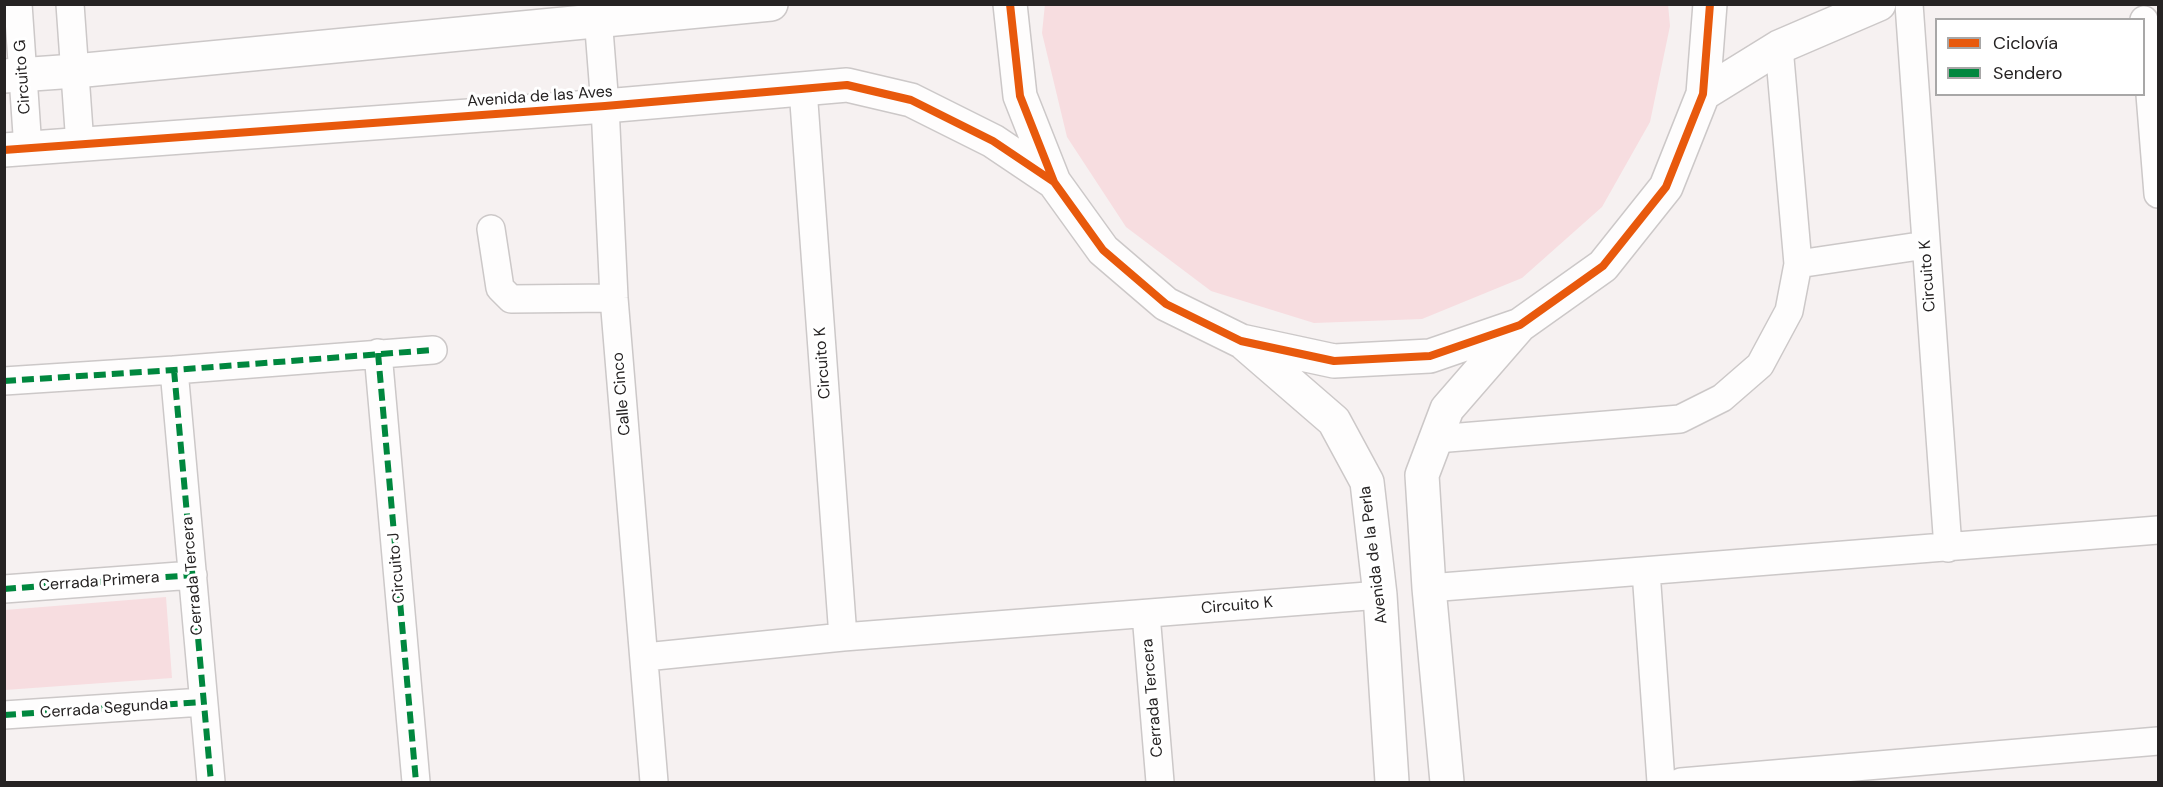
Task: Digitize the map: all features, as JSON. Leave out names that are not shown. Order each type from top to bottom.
[{"type":"street","name":"Circuito G","points":[[16,149],[14,76],[18,4]]},
{"type":"street","points":[[70,4],[80,144]]},
{"type":"street","points":[[14,76],[598,13],[771,4]]},
{"type":"street","points":[[1010,4],[1020,96],[1054,182],[1103,250],[1166,304],[1241,341],[1334,362],[1430,356],[1520,325]]},
{"type":"street","points":[[1447,783],[1429,588],[1422,475],[1447,409],[1520,325],[1603,266],[1666,187],[1703,94],[1710,4]]},
{"type":"street","points":[[1703,94],[1779,46],[1879,4]]},
{"type":"street","name":"Circuito K","points":[[1909,4],[1948,548]]},
{"type":"street","name":"Calle Cinco","points":[[598,13],[614,298],[654,783]]},
{"type":"street","points":[[2145,32],[2158,194]]},
{"type":"street","points":[[1436,439],[1680,418],[1722,398],[1760,365],[1789,311],[1798,264],[1779,46]]},
{"type":"street","name":"Avenida de las Aves","points":[[16,149],[605,106],[847,85],[911,100],[993,141],[1054,182]]},
{"type":"street","name":"Circuito K","points":[[803,89],[843,638]]},
{"type":"street","points":[[491,229],[500,288],[510,299],[614,298]]},
{"type":"street","points":[[1798,264],[1926,245]]},
{"type":"street","name":"Avenida de la Perla","points":[[1241,341],[1334,421],[1367,482],[1380,595],[1392,783]]},
{"type":"street","points":[[4,381],[433,350]]},
{"type":"street","name":"Circuito J","points":[[378,353],[416,783]]},
{"type":"street","name":"Cerrada Tercera","points":[[174,370],[211,783]]},
{"type":"street","points":[[1429,588],[2158,530]]},
{"type":"street","points":[[1646,571],[1662,783]]},
{"type":"street","name":"Cerrada Primera","points":[[4,589],[193,575]]},
{"type":"street","name":"Circuito K","points":[[645,657],[843,638],[1380,595]]},
{"type":"street","name":"Cerrada Tercera","points":[[1146,614],[1160,783]]},
{"type":"street","name":"Cerrada Segunda","points":[[4,715],[203,702]]},
{"type":"street","points":[[1681,783],[2158,741]]},
{"type":"shaded area","points":[[1045,4],[1668,4],[1670,26],[1650,122],[1602,207],[1522,278],[1422,319],[1314,323],[1211,291],[1126,227],[1067,137],[1042,33]]},
{"type":"shaded area","points":[[166,597],[172,678],[5,690],[5,610]]},
{"type":"marked path","points":[[4,381],[433,350]]},
{"type":"marked path","points":[[378,353],[416,782]]},
{"type":"marked path","points":[[174,370],[211,782]]},
{"type":"marked path","points":[[4,589],[193,575]]},
{"type":"marked path","points":[[4,715],[203,702]]},
{"type":"cycle path","points":[[1010,4],[1020,96],[1054,182],[1103,250],[1166,304],[1241,341],[1334,361],[1430,356],[1520,325],[1603,266],[1666,187],[1703,94],[1710,4]]},
{"type":"cycle path","points":[[4,150],[605,106],[847,85],[911,100],[993,141],[1054,182]]}]
